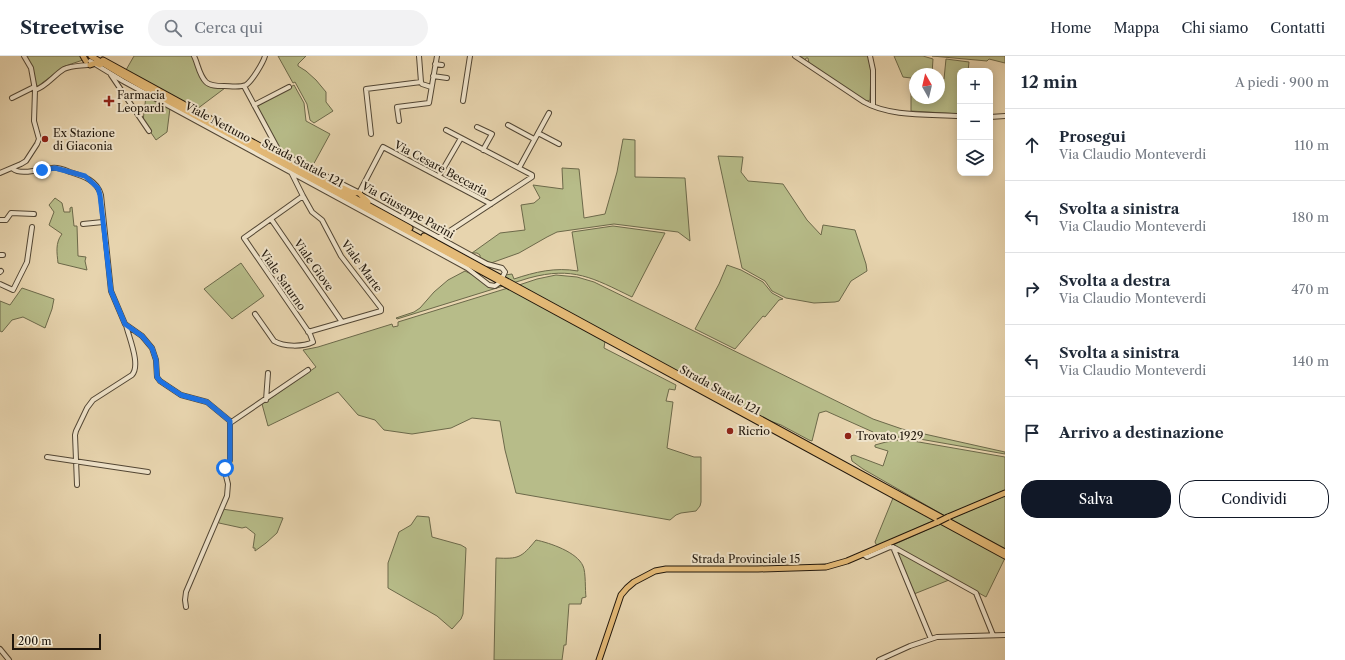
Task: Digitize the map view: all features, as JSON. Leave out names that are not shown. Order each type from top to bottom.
[{"type":"main road","name":"Strada Statale 121","points":[[90,61],[124,76],[503,281]]},
{"type":"main road","name":"Strada Statale 121","points":[[90,61],[125,73],[387,215],[503,281]]},
{"type":"main road","points":[[310,174],[319,176],[351,192],[359,193],[365,200],[387,215]]},
{"type":"main road","points":[[503,281],[513,286]]},
{"type":"main road","name":"Strada Statale 121","points":[[513,286],[1005,552]]},
{"type":"main road","name":"Strada Statale 121","points":[[513,286],[1005,556]]},
{"type":"main road","name":"Strada Provinciale 15","points":[[599,660],[621,595],[634,582],[655,572],[670,569],[814,568],[837,564],[1005,493]]},
{"type":"street","points":[[1,172],[13,169],[26,161],[39,140],[34,121],[34,89],[31,68],[24,56]]},
{"type":"street","points":[[194,56],[201,76],[208,83],[215,86],[244,86],[250,82],[264,56]]},
{"type":"street","points":[[419,56],[421,82]]},
{"type":"street","points":[[399,121],[397,107],[429,103],[436,56]]},
{"type":"street","points":[[463,101],[470,56]]},
{"type":"street","points":[[795,56],[873,106],[892,111],[957,116]]},
{"type":"street","points":[[870,56],[873,70],[873,106]]},
{"type":"street","points":[[12,98],[34,89],[40,89],[64,70],[90,61]]},
{"type":"street","name":"Viale Nettuno","points":[[90,61],[111,74],[467,268],[489,285],[495,286],[503,281]]},
{"type":"street","points":[[435,64],[442,65]]},
{"type":"street","points":[[111,74],[149,131]]},
{"type":"street","points":[[433,76],[447,78]]},
{"type":"street","points":[[371,134],[366,89],[421,82],[422,84],[431,87]]},
{"type":"street","name":"Via Giuseppe Parini","points":[[244,86],[280,154],[359,193],[487,264],[502,268],[505,272],[503,281]]},
{"type":"street","points":[[254,105],[289,87]]},
{"type":"street","points":[[519,168],[549,113]]},
{"type":"street","points":[[993,117],[1005,116]]},
{"type":"street","points":[[508,125],[534,139]]},
{"type":"street","points":[[477,127],[492,134],[483,150]]},
{"type":"street","points":[[439,238],[532,177],[519,168],[446,130]]},
{"type":"street","points":[[538,133],[559,144]]},
{"type":"street","points":[[439,176],[461,138]]},
{"type":"street","name":"Via Cesare Beccaria","points":[[359,193],[383,147],[491,204]]},
{"type":"street","points":[[13,169],[18,172],[55,168],[88,178],[100,191],[111,291],[126,325],[134,357],[135,370],[132,375],[93,400],[87,408],[76,431],[77,485]]},
{"type":"street","name":"Viale Marte","points":[[291,172],[312,212],[322,220],[341,256],[381,308],[381,311],[342,322]]},
{"type":"street","points":[[271,219],[303,196]]},
{"type":"street","points":[[0,220],[6,220],[11,213],[34,214]]},
{"type":"street","name":"Viale Saturno","points":[[271,219],[244,238],[308,332]]},
{"type":"street","name":"Viale Giove","points":[[271,219],[342,322]]},
{"type":"street","points":[[83,224],[103,222]]},
{"type":"street","points":[[0,284],[13,290],[27,262],[32,228]]},
{"type":"street","points":[[255,314],[274,341],[278,343],[296,345],[312,344],[313,341],[308,332],[342,322]]},
{"type":"street","points":[[126,325],[142,336],[152,348],[156,360],[157,377],[160,381],[181,395],[207,402],[230,423],[230,460],[225,472],[228,488],[227,496],[186,592],[186,606]]},
{"type":"street","points":[[230,423],[266,400],[308,370]]},
{"type":"street","points":[[266,400],[268,373]]},
{"type":"street","points":[[47,458],[148,472]]},
{"type":"street","points":[[863,554],[867,557],[893,547],[976,593],[993,635]]},
{"type":"street","points":[[893,547],[931,639]]},
{"type":"street","points":[[879,660],[931,639],[942,637],[1005,635]]},
{"type":"street","points":[[0,649],[9,660]]},
{"type":"green space","points":[[26,56],[82,56],[83,60],[65,66],[38,86],[35,85]]},
{"type":"green space","points":[[134,56],[192,56],[203,81],[225,88],[197,109],[126,70]]},
{"type":"green space","points":[[278,56],[306,56],[298,64],[298,66],[316,80],[326,92],[326,102],[333,111],[314,123],[310,120],[307,104]]},
{"type":"green space","points":[[800,56],[868,56],[871,70],[870,100],[864,100],[809,63],[808,58],[805,60]]},
{"type":"green space","points":[[894,56],[923,56],[933,59],[932,68],[909,68],[909,78],[903,77]]},
{"type":"green space","points":[[932,56],[1005,56],[1005,63],[989,59],[987,61]]},
{"type":"green space","points":[[946,59],[969,62],[968,68],[957,68],[957,114],[911,111],[911,104],[945,104]]},
{"type":"green space","points":[[294,85],[304,103],[306,121],[330,134],[312,167],[281,153],[256,107]]},
{"type":"green space","points":[[146,96],[170,108],[167,132],[156,140],[143,121]]},
{"type":"green space","points":[[623,139],[635,140],[635,177],[685,178],[690,241],[678,232],[614,224],[557,232],[519,253],[491,263],[480,258],[480,255],[477,253],[472,253],[500,233],[525,230],[521,205],[534,203],[540,198],[533,185],[563,189],[562,168],[579,169],[584,218],[605,214],[617,172]]},
{"type":"green space","points":[[718,156],[743,157],[741,172],[748,181],[783,184],[807,220],[821,235],[823,225],[855,230],[867,271],[851,281],[839,301],[814,303],[786,298],[772,291],[765,281],[742,268]]},
{"type":"green space","points":[[55,198],[62,203],[64,212],[70,212],[70,208],[72,207],[74,226],[77,226],[78,256],[86,257],[85,261],[87,270],[58,263],[57,244],[62,234],[49,225],[54,212],[49,205]]},
{"type":"green space","points":[[613,226],[665,233],[632,297],[594,279],[558,273],[529,278],[397,319],[396,318],[414,312],[420,308],[434,292],[448,280],[465,271],[479,278],[491,287],[507,278],[505,275],[512,274],[514,279],[530,274],[553,270],[578,271],[572,232]]},
{"type":"green space","points":[[241,263],[264,296],[232,319],[204,289]]},
{"type":"green space","points":[[727,265],[741,270],[763,282],[772,293],[783,299],[779,300],[765,317],[763,316],[735,349],[695,329],[719,284]]},
{"type":"green space","points":[[556,275],[577,277],[594,282],[873,419],[902,429],[1005,452],[1005,454],[914,438],[897,437],[875,441],[872,439],[873,432],[826,411],[819,413],[812,441],[809,440],[781,425],[765,419],[519,285]]},
{"type":"green space","points":[[22,288],[54,299],[45,328],[23,317],[12,320],[2,332],[0,331],[0,301],[10,305]]},
{"type":"green space","points":[[508,288],[605,341],[604,348],[676,385],[675,390],[669,389],[666,401],[673,402],[667,448],[694,457],[701,457],[701,502],[696,511],[681,513],[670,520],[516,493],[505,450],[500,421],[472,418],[451,428],[412,434],[384,430],[375,420],[358,415],[338,392],[268,426],[262,404],[316,367],[303,350],[318,347],[392,324],[393,327],[398,326],[398,322]]},
{"type":"green space","points":[[898,440],[913,441],[1005,457],[1005,490],[945,516],[863,469],[852,461],[851,456],[854,455],[883,466],[888,451],[875,447],[875,445]]},
{"type":"green space","points":[[1005,496],[1005,549],[950,519]]},
{"type":"green space","points":[[893,498],[935,520],[877,546],[875,542]]},
{"type":"green space","points":[[222,509],[283,518],[277,533],[255,551],[255,548],[253,548],[255,534],[246,527],[242,528],[219,523],[217,521]]},
{"type":"green space","points":[[417,516],[429,517],[432,537],[461,545],[466,548],[463,614],[461,619],[452,629],[437,616],[388,588],[388,563],[399,532],[411,525]]},
{"type":"green space","points":[[942,523],[1005,558],[986,597],[893,545]]},
{"type":"green space","points":[[536,540],[548,543],[569,552],[580,561],[585,573],[586,597],[582,598],[581,604],[569,604],[566,645],[564,645],[562,660],[494,660],[496,558],[510,558],[519,556],[527,551]]},
{"type":"green space","points":[[895,550],[949,580],[914,594]]},
{"type":"place","name":"Farmacia Leopardi","points":[[109,101]]},
{"type":"place","name":"Ex Stazione di Giaconia","points":[[45,139]]},
{"type":"place","name":"Ricrio","points":[[730,431]]},
{"type":"place","name":"Trovato 1929","points":[[848,436]]},
{"type":"route","points":[[42,170],[58,168],[85,176],[100,191],[111,291],[125,324],[142,336],[152,348],[156,360],[156,374],[160,381],[181,395],[207,402],[230,421],[230,460],[225,468]]}]
